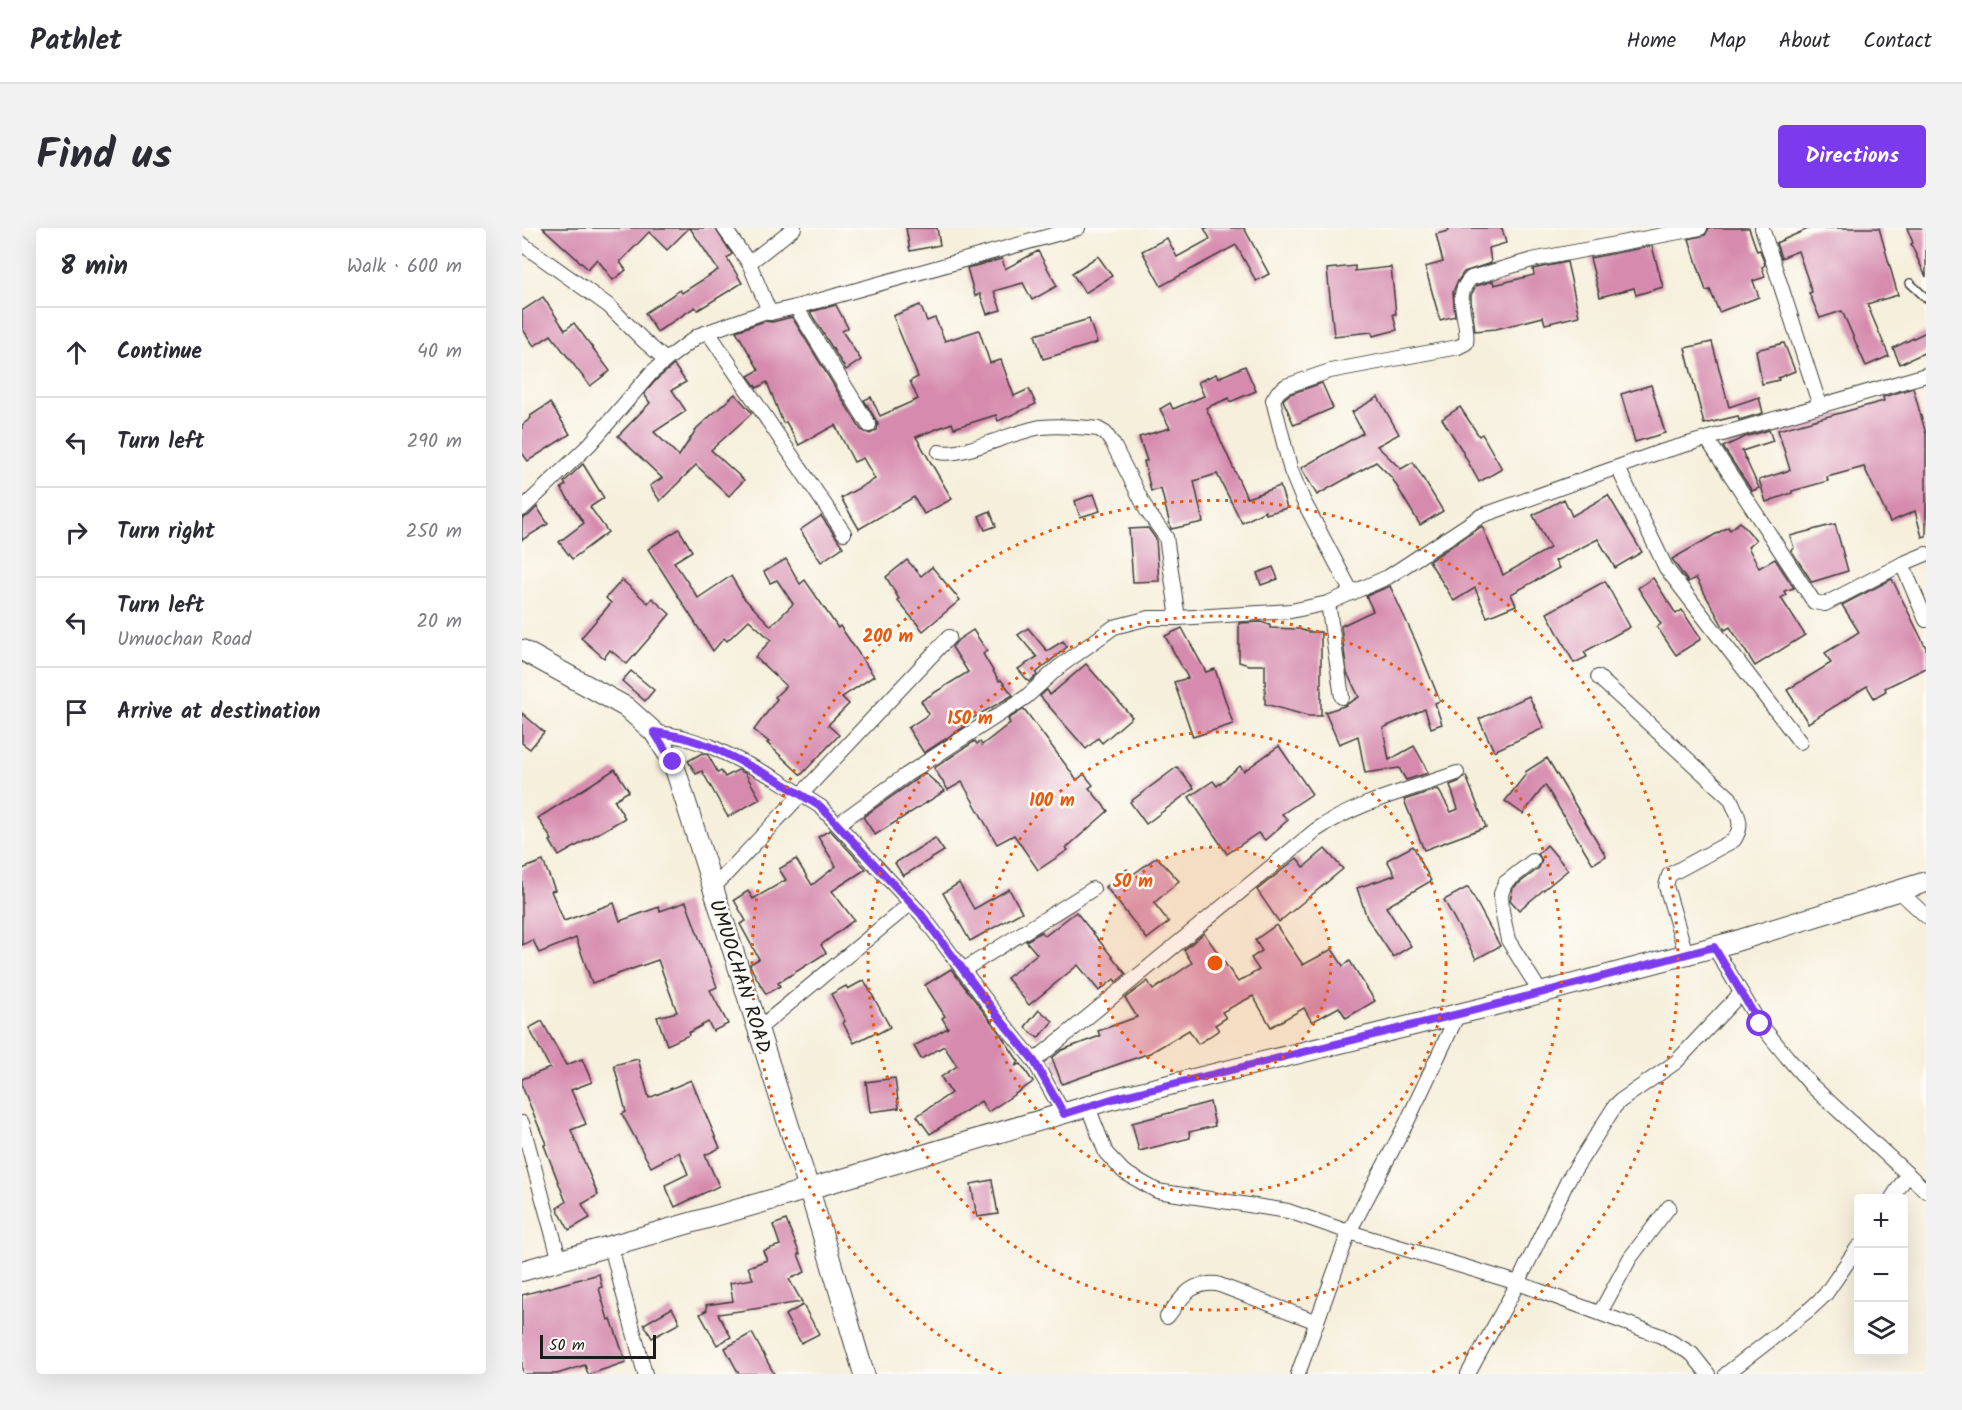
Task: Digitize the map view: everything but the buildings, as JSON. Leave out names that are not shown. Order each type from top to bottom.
[{"type":"main road","name":"UMUOCHAN ROAD","points":[[522,650],[626,707],[654,732],[673,762],[809,1189],[864,1374]]},
{"type":"main road","points":[[522,1271],[1088,1107],[1714,947],[1926,882]]},
{"type":"street","points":[[724,228],[749,263],[770,313]]},
{"type":"street","points":[[749,263],[794,228]]},
{"type":"street","points":[[522,509],[590,444],[651,373],[699,335],[764,312],[770,313],[1078,228]]},
{"type":"street","points":[[1352,593],[1303,500],[1291,471],[1273,400],[1278,392],[1286,386],[1330,371],[1458,347],[1466,343],[1467,336],[1461,300],[1464,285],[1471,278],[1532,260],[1700,228]]},
{"type":"street","points":[[1762,228],[1820,406]]},
{"type":"street","points":[[522,244],[609,306],[666,360]]},
{"type":"street","points":[[796,306],[868,425]]},
{"type":"street","points":[[708,332],[844,533]]},
{"type":"street","points":[[838,824],[906,775],[1026,697],[1059,667],[1114,627],[1149,618],[1291,611],[1328,603],[1388,577],[1480,516],[1657,453],[1926,375]]},
{"type":"street","points":[[939,452],[946,454],[961,451],[1042,427],[1098,429],[1105,433],[1113,444],[1147,512],[1166,537],[1178,618]]},
{"type":"street","points":[[1707,439],[1814,602],[1825,604],[1926,554]]},
{"type":"street","points":[[1618,468],[1666,568],[1800,742]]},
{"type":"street","points":[[1902,564],[1926,620]]},
{"type":"street","points":[[1328,603],[1342,697]]},
{"type":"street","points":[[713,888],[949,637]]},
{"type":"street","points":[[1598,677],[1730,798],[1739,816],[1740,832],[1734,840],[1669,875],[1666,886],[1686,954]]},
{"type":"street","points":[[654,732],[682,737],[710,746],[774,778],[821,807],[921,914],[1034,1061],[1064,1114]]},
{"type":"street","points":[[1034,1061],[1316,830],[1335,817],[1457,773]]},
{"type":"street","points":[[1533,861],[1505,883],[1501,894],[1508,940],[1541,993]]},
{"type":"street","points":[[963,970],[1093,890]]},
{"type":"street","points":[[1898,890],[1926,916]]},
{"type":"street","points":[[758,1029],[910,904]]},
{"type":"street","points":[[1714,947],[1760,1024],[1812,1086],[1926,1191]]},
{"type":"street","points":[[1468,1374],[1518,1283],[1568,1180],[1615,1106],[1676,1062],[1741,993]]},
{"type":"street","points":[[1298,1374],[1348,1232],[1406,1124],[1458,1014]]},
{"type":"street","points":[[1088,1107],[1106,1153],[1124,1172],[1157,1191],[1288,1211],[1348,1232],[1518,1283],[1661,1336],[1692,1354],[1708,1374]]},
{"type":"street","points":[[522,1123],[560,1261]]},
{"type":"street","points":[[1895,1194],[1908,1174]]},
{"type":"street","points":[[1600,1313],[1630,1258],[1669,1207]]},
{"type":"street","points":[[611,1247],[645,1374]]},
{"type":"street","points":[[1726,1374],[1825,1295],[1857,1248]]},
{"type":"street","points":[[1167,1317],[1188,1291],[1205,1283],[1217,1284],[1317,1322]]},
{"type":"lane","points":[[1910,283],[1926,298]]},
{"type":"route","points":[[673,762],[654,732],[682,737],[710,746],[774,778],[821,807],[921,914],[1034,1061],[1064,1114],[1112,1099],[1491,1006],[1714,947],[1760,1024]]}]
